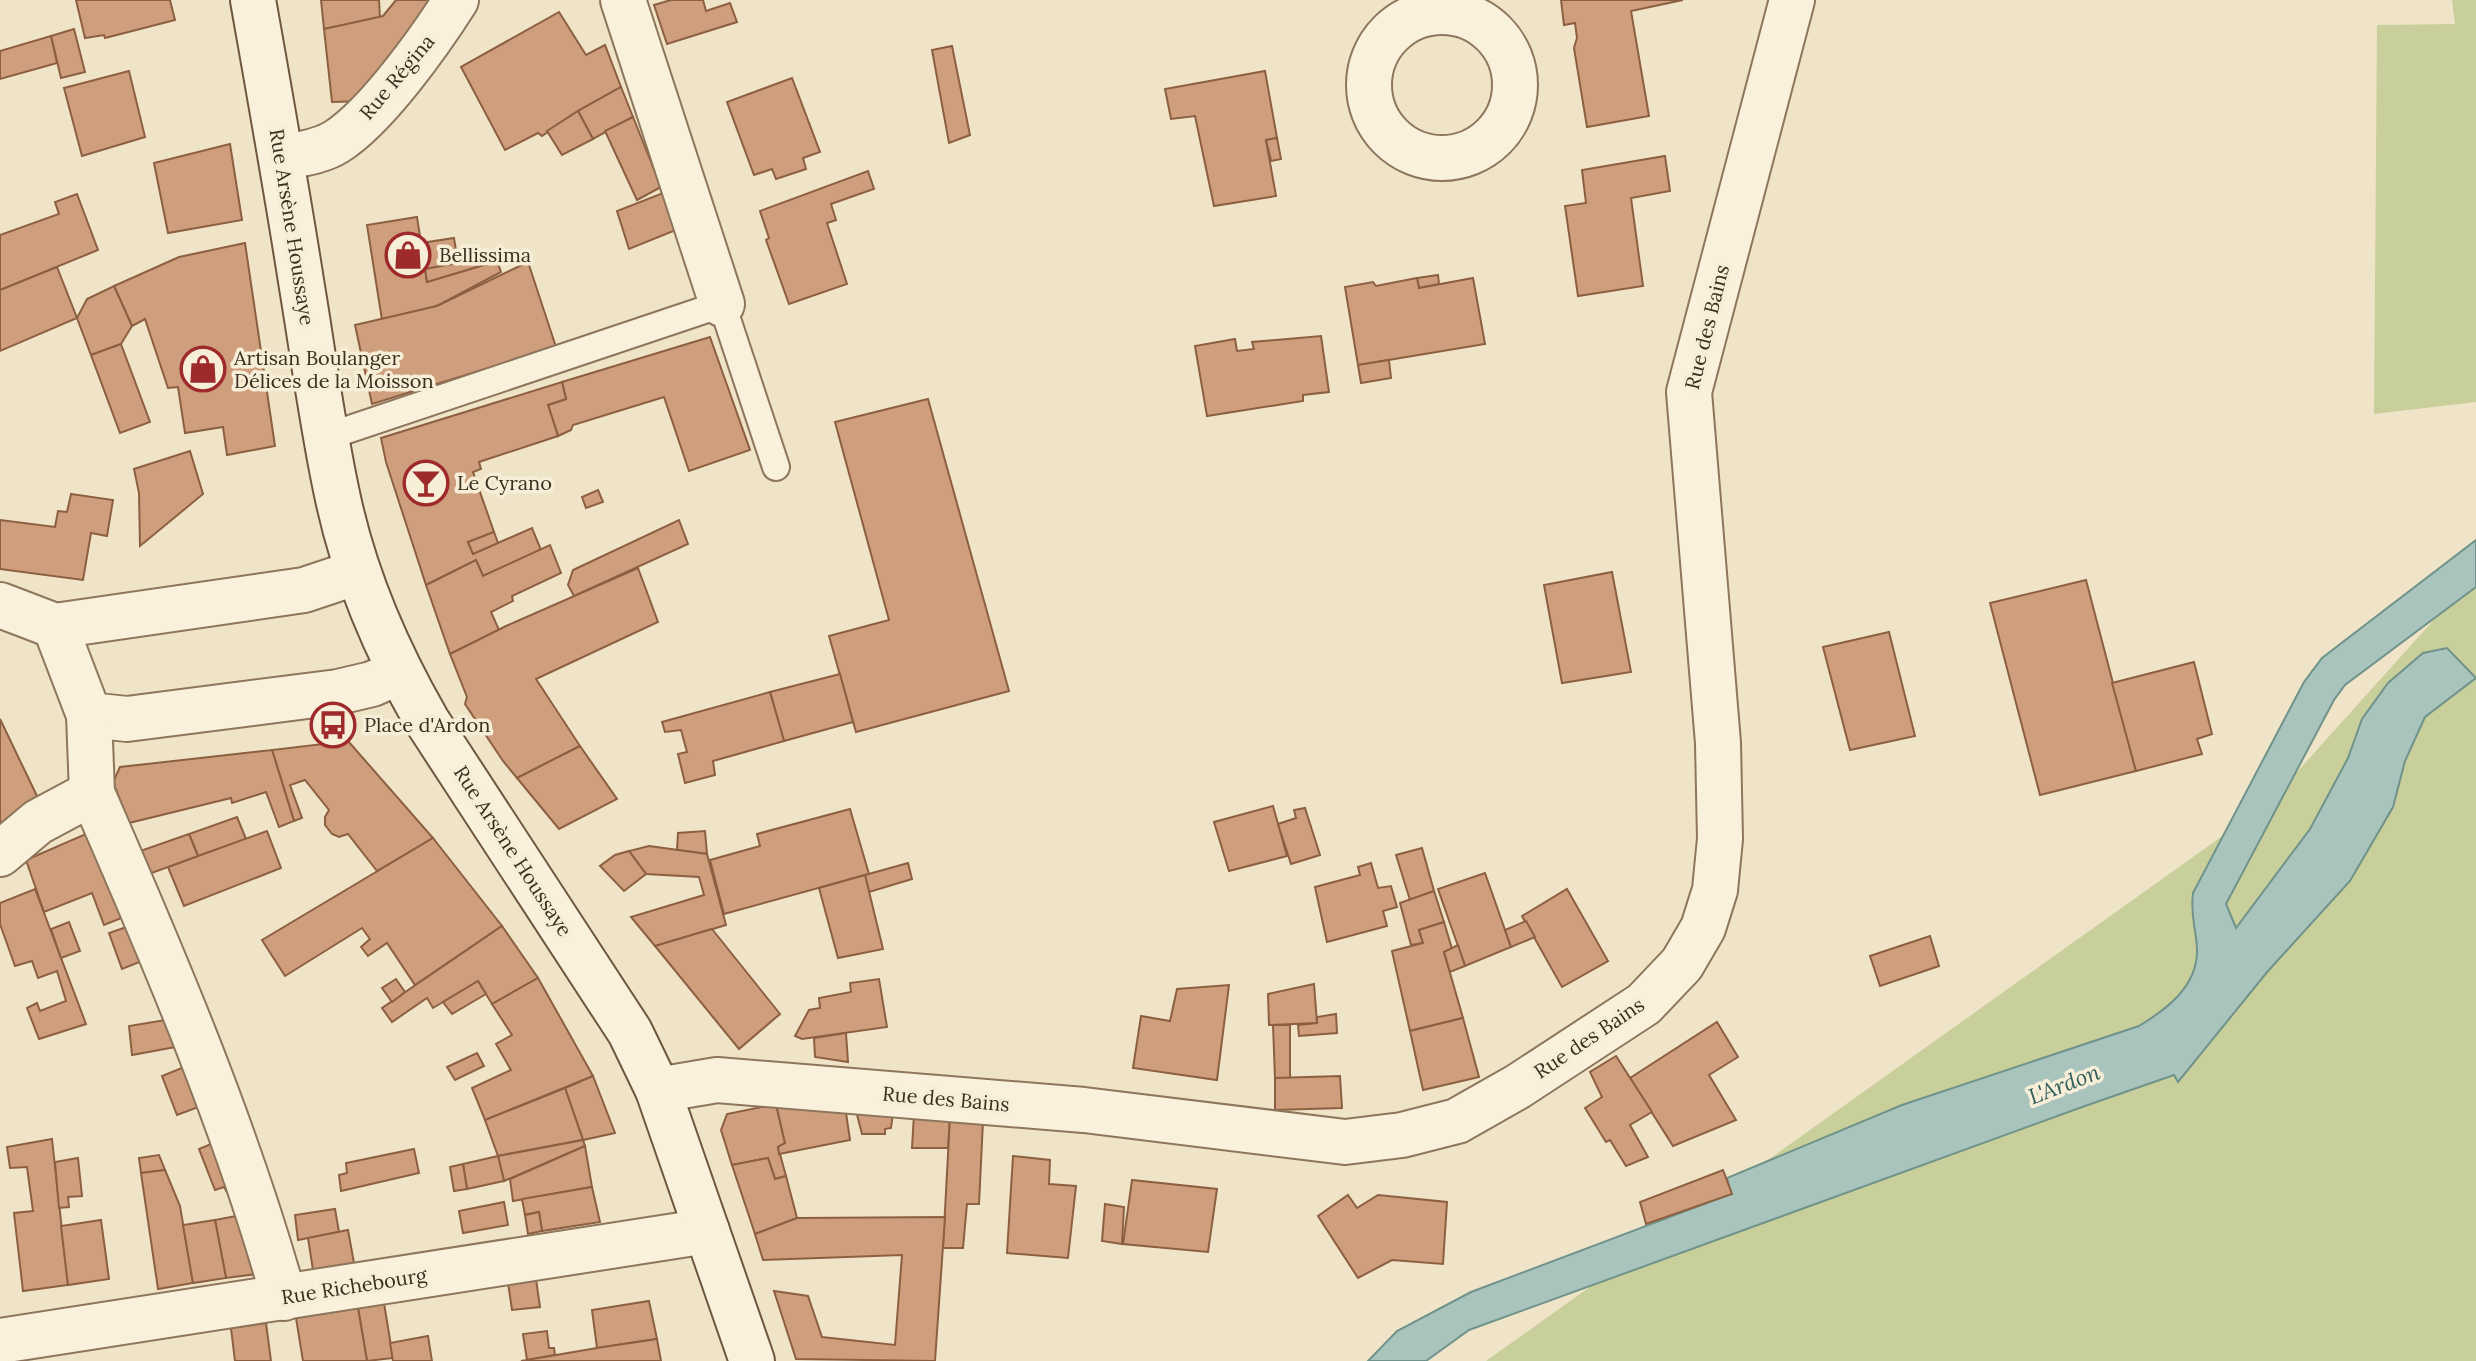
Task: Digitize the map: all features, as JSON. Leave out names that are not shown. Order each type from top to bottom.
[{"type":"street","name":"Rue Arsène Houssaye","points":[[253,0],[282,158],[326,437],[339,504],[358,572],[399,672],[427,721],[623,1020],[658,1090],[752,1361]]},
{"type":"street","name":"Rue Régina","points":[[282,158],[334,144],[368,116],[441,24],[456,0]]},
{"type":"street","points":[[623,0],[722,304]]},
{"type":"street","name":"Rue des Bains","points":[[658,1090],[717,1080],[1084,1110],[1345,1142],[1402,1135],[1457,1121],[1517,1087],[1644,1004],[1682,964],[1703,928],[1715,890],[1720,839],[1718,743],[1689,392],[1792,0]]},
{"type":"street","points":[[0,605],[55,626],[304,590],[358,572]]},
{"type":"street","points":[[55,626],[89,715],[92,793],[177,988],[260,1211],[284,1298]]},
{"type":"street","points":[[89,715],[127,719],[338,692],[372,684],[399,672]]},
{"type":"street","points":[[0,854],[38,822],[92,793]]},
{"type":"street","name":"Rue Richebourg","points":[[1,1331],[284,1298],[707,1231]]},
{"type":"lane","points":[[326,437],[722,304],[776,467]]},
{"type":"green space","points":[[2452,0],[2476,0],[2476,402],[2374,414],[2377,25],[2455,24]]},
{"type":"green space","points":[[2476,573],[2476,1361],[1486,1361],[2270,802]]},
{"type":"water","name":"L'Ardon","points":[[2476,540],[2476,587],[2345,685],[2334,700],[2226,904],[2236,928],[2310,829],[2348,758],[2362,719],[2388,683],[2423,653],[2447,648],[2476,678],[2425,717],[2405,761],[2393,807],[2350,881],[2268,971],[2178,1082],[2174,1075],[2085,1106],[1469,1330],[1426,1361],[1368,1361],[1397,1331],[1471,1292],[1731,1194],[1727,1178],[1902,1105],[2139,1026],[2160,1012],[2179,995],[2196,962],[2193,893],[2304,682],[2322,658]]},
{"type":"building","points":[[76,0],[170,0],[175,20],[105,38],[104,35],[85,38]]},
{"type":"building","points":[[321,0],[379,0],[380,18],[324,29]]},
{"type":"building","points":[[396,0],[435,0],[368,101],[332,102],[324,29],[383,16]]},
{"type":"building","points":[[671,0],[703,0],[706,11],[730,3],[737,22],[667,44],[654,5]]},
{"type":"building","points":[[1561,0],[1683,0],[1631,11],[1649,116],[1587,127],[1574,48],[1577,38],[1575,23],[1564,25]]},
{"type":"building","points":[[559,12],[586,55],[605,45],[621,87],[542,136],[538,133],[505,150],[461,67]]},
{"type":"building","points":[[74,29],[85,72],[61,78],[51,36]]},
{"type":"building","points":[[51,36],[57,63],[0,79],[0,51]]},
{"type":"building","points":[[952,46],[970,135],[949,143],[932,50]]},
{"type":"building","points":[[129,71],[145,137],[82,156],[64,88]]},
{"type":"building","points":[[1265,71],[1277,138],[1266,140],[1276,196],[1214,206],[1195,116],[1171,119],[1165,89]]},
{"type":"building","points":[[792,78],[820,152],[803,158],[806,169],[776,179],[772,169],[754,175],[727,102]]},
{"type":"building","points":[[621,87],[633,117],[593,139],[578,111]]},
{"type":"building","points":[[578,111],[593,139],[562,155],[547,131]]},
{"type":"building","points":[[633,117],[661,187],[637,200],[605,131]]},
{"type":"building","points":[[1277,138],[1281,159],[1271,161],[1266,140]]},
{"type":"building","points":[[230,144],[242,220],[168,233],[154,163]]},
{"type":"building","points":[[1665,156],[1670,191],[1631,198],[1643,286],[1578,296],[1565,206],[1586,203],[1582,170]]},
{"type":"building","points":[[868,171],[874,189],[831,204],[836,220],[827,223],[847,284],[789,304],[766,240],[769,238],[760,211]]},
{"type":"building","points":[[663,193],[676,230],[629,249],[617,211]]},
{"type":"building","points":[[77,194],[98,250],[0,290],[0,235],[59,214],[55,202]]},
{"type":"building","points":[[417,217],[421,243],[454,238],[458,263],[425,269],[427,282],[497,261],[501,272],[437,306],[382,320],[367,225]]},
{"type":"building","points":[[245,243],[275,446],[227,455],[223,427],[185,433],[178,387],[168,388],[145,319],[132,326],[114,286],[179,257]]},
{"type":"building","points":[[492,251],[497,261],[427,282],[425,269],[458,263],[457,258]]},
{"type":"building","points":[[528,262],[556,347],[372,404],[355,325],[437,306]]},
{"type":"building","points":[[57,267],[77,318],[0,351],[0,290]]},
{"type":"building","points":[[1438,275],[1439,284],[1419,288],[1417,278]]},
{"type":"building","points":[[1417,278],[1419,288],[1473,278],[1485,344],[1358,365],[1345,287],[1373,282],[1376,286]]},
{"type":"building","points":[[114,286],[132,326],[121,344],[91,355],[77,318],[87,299]]},
{"type":"building","points":[[1321,336],[1329,392],[1303,395],[1303,401],[1207,416],[1195,346],[1235,339],[1237,351],[1254,349],[1252,342]]},
{"type":"building","points":[[710,337],[750,450],[689,471],[664,397],[573,425],[571,430],[558,436],[548,405],[566,399],[562,382]]},
{"type":"building","points":[[121,344],[150,422],[120,433],[91,355]]},
{"type":"building","points":[[1389,360],[1391,378],[1361,383],[1358,365]]},
{"type":"building","points":[[562,382],[566,399],[548,405],[558,436],[479,462],[481,469],[473,472],[494,532],[468,542],[473,554],[532,528],[541,550],[483,576],[476,560],[426,585],[381,438]]},
{"type":"building","points":[[928,399],[1009,691],[856,732],[829,636],[889,620],[835,422]]},
{"type":"building","points":[[190,451],[203,494],[140,546],[139,493],[134,469]]},
{"type":"building","points":[[598,490],[603,502],[586,508],[582,497]]},
{"type":"building","points":[[71,494],[113,500],[107,536],[91,533],[83,580],[0,569],[0,520],[55,527],[58,511],[67,512]]},
{"type":"building","points":[[679,520],[688,544],[574,596],[568,585],[573,570]]},
{"type":"building","points":[[494,532],[498,543],[473,554],[468,542]]},
{"type":"building","points":[[550,545],[561,573],[512,596],[513,601],[491,612],[499,630],[450,654],[426,585],[476,560],[483,576]]},
{"type":"building","points":[[638,568],[658,622],[536,679],[580,746],[517,778],[465,704],[467,697],[450,654]]},
{"type":"building","points":[[1612,572],[1631,672],[1562,683],[1544,585]]},
{"type":"building","points":[[2086,580],[2136,771],[2040,795],[1990,603]]},
{"type":"building","points":[[1889,632],[1915,736],[1850,750],[1823,647]]},
{"type":"building","points":[[2194,662],[2212,734],[2197,739],[2202,754],[2136,771],[2112,683]]},
{"type":"building","points":[[840,674],[853,722],[784,741],[770,692]]},
{"type":"building","points":[[770,692],[784,741],[713,761],[715,775],[685,783],[678,754],[687,752],[681,730],[665,732],[662,722]]},
{"type":"building","points":[[0,719],[37,796],[0,824]]},
{"type":"building","points":[[348,741],[433,838],[377,871],[348,834],[339,837],[332,834],[325,825],[329,810],[305,780],[290,785],[302,818],[294,821],[272,750]]},
{"type":"building","points":[[580,746],[617,799],[559,829],[517,778]]},
{"type":"building","points":[[272,750],[294,821],[279,827],[266,792],[232,803],[231,798],[129,823],[113,782],[120,767]]},
{"type":"building","points":[[1273,806],[1287,856],[1229,871],[1214,822]]},
{"type":"building","points":[[1305,808],[1320,855],[1291,864],[1278,824],[1296,818],[1294,810]]},
{"type":"building","points":[[850,809],[869,874],[724,914],[710,860],[760,846],[757,834]]},
{"type":"building","points":[[237,817],[246,839],[198,856],[189,834]]},
{"type":"building","points":[[95,830],[129,915],[104,925],[92,893],[44,912],[26,860]]},
{"type":"building","points":[[267,831],[281,868],[184,906],[168,867]]},
{"type":"building","points":[[705,831],[707,854],[677,850],[678,833]]},
{"type":"building","points":[[189,834],[198,856],[149,874],[140,851]]},
{"type":"building","points":[[433,838],[502,926],[415,985],[387,943],[368,956],[361,947],[370,939],[362,928],[285,976],[262,940]]},
{"type":"building","points":[[649,846],[707,854],[726,925],[655,946],[631,917],[704,895],[699,877],[646,874],[629,851]]},
{"type":"building","points":[[1422,848],[1434,891],[1410,900],[1396,855]]},
{"type":"building","points":[[629,851],[646,874],[624,891],[600,866],[615,855]]},
{"type":"building","points":[[908,863],[912,879],[869,892],[865,875]]},
{"type":"building","points":[[1371,863],[1378,888],[1391,886],[1397,907],[1383,911],[1387,926],[1327,942],[1315,887],[1360,875],[1358,867]]},
{"type":"building","points":[[1485,873],[1511,947],[1465,966],[1438,889]]},
{"type":"building","points":[[865,875],[883,949],[838,958],[819,888]]},
{"type":"building","points":[[35,889],[86,1024],[39,1039],[27,1008],[37,1003],[40,1011],[66,1001],[57,971],[38,978],[32,961],[15,966],[0,924],[0,903]]},
{"type":"building","points":[[1567,889],[1608,961],[1562,987],[1522,916]]},
{"type":"building","points":[[1434,891],[1444,922],[1419,930],[1423,943],[1411,945],[1400,903]]},
{"type":"building","points":[[1526,921],[1535,937],[1511,947],[1505,930]]},
{"type":"building","points":[[69,922],[80,951],[61,958],[51,929]]},
{"type":"building","points":[[1444,922],[1452,949],[1444,952],[1463,1018],[1410,1031],[1392,951],[1423,943],[1419,930]]},
{"type":"building","points":[[132,925],[147,959],[122,969],[109,933]]},
{"type":"building","points":[[502,926],[538,978],[492,1004],[478,981],[433,1008],[427,998],[392,1022],[382,1008]]},
{"type":"building","points":[[712,929],[780,1014],[739,1049],[655,946]]},
{"type":"building","points":[[1930,936],[1939,966],[1880,986],[1870,956]]},
{"type":"building","points":[[1458,945],[1465,966],[1450,972],[1444,952]]},
{"type":"building","points":[[538,978],[593,1076],[485,1120],[472,1088],[511,1070],[496,1044],[512,1035],[492,1004]]},
{"type":"building","points":[[396,979],[405,992],[392,1002],[382,988]]},
{"type":"building","points":[[879,979],[887,1027],[802,1039],[795,1036],[809,1010],[820,1008],[819,998],[851,992],[850,983]]},
{"type":"building","points":[[478,981],[486,994],[452,1014],[443,1002]]},
{"type":"building","points":[[1314,984],[1317,1023],[1269,1025],[1268,994]]},
{"type":"building","points":[[1229,985],[1217,1080],[1133,1068],[1141,1016],[1170,1021],[1177,989]]},
{"type":"building","points":[[1336,1014],[1337,1033],[1299,1036],[1298,1025],[1317,1023],[1317,1017]]},
{"type":"building","points":[[1463,1018],[1479,1077],[1423,1090],[1410,1031]]},
{"type":"building","points":[[171,1019],[181,1046],[132,1055],[129,1026]]},
{"type":"building","points":[[1717,1022],[1738,1057],[1709,1075],[1736,1120],[1673,1146],[1630,1078]]},
{"type":"building","points":[[1273,1025],[1290,1025],[1290,1078],[1275,1078]]},
{"type":"building","points":[[846,1033],[848,1062],[815,1057],[814,1038]]},
{"type":"building","points":[[477,1053],[484,1066],[455,1080],[447,1067]]},
{"type":"building","points":[[1616,1056],[1652,1112],[1630,1125],[1648,1157],[1626,1166],[1610,1140],[1606,1142],[1585,1108],[1602,1097],[1590,1072]]},
{"type":"building","points":[[189,1065],[204,1105],[177,1115],[162,1076]]},
{"type":"building","points":[[593,1076],[615,1133],[583,1140],[565,1088]]},
{"type":"building","points":[[1340,1076],[1342,1108],[1275,1110],[1275,1078]]},
{"type":"building","points":[[565,1088],[583,1140],[498,1156],[485,1120]]},
{"type":"building","points":[[776,1104],[785,1143],[778,1147],[786,1176],[775,1179],[768,1158],[732,1165],[721,1130],[727,1114]]},
{"type":"building","points":[[776,1104],[845,1106],[850,1140],[779,1154],[778,1147],[785,1143]]},
{"type":"building","points":[[855,1107],[893,1112],[891,1128],[885,1129],[885,1134],[862,1134]]},
{"type":"building","points":[[914,1114],[950,1117],[948,1148],[912,1148]]},
{"type":"building","points":[[950,1117],[983,1121],[979,1204],[967,1204],[963,1248],[943,1248]]},
{"type":"building","points":[[52,1139],[68,1285],[23,1291],[14,1213],[33,1211],[27,1167],[10,1168],[7,1147]]},
{"type":"building","points":[[583,1140],[585,1146],[504,1181],[498,1156]]},
{"type":"building","points":[[218,1141],[238,1191],[228,1194],[224,1187],[215,1190],[199,1149]]},
{"type":"building","points":[[585,1146],[592,1187],[513,1201],[510,1179]]},
{"type":"building","points":[[414,1149],[419,1173],[341,1191],[339,1175],[347,1173],[346,1163]]},
{"type":"building","points":[[159,1155],[165,1170],[141,1173],[139,1158]]},
{"type":"building","points":[[498,1156],[504,1181],[467,1189],[463,1164]]},
{"type":"building","points":[[1013,1156],[1050,1160],[1049,1184],[1076,1186],[1068,1258],[1007,1253]]},
{"type":"building","points":[[78,1158],[82,1196],[68,1197],[69,1207],[59,1208],[55,1162]]},
{"type":"building","points":[[768,1158],[775,1179],[786,1176],[797,1218],[755,1234],[732,1165]]},
{"type":"building","points":[[463,1164],[467,1189],[454,1191],[450,1167]]},
{"type":"building","points":[[165,1170],[180,1206],[193,1283],[158,1289],[141,1173]]},
{"type":"building","points":[[1723,1170],[1732,1194],[1646,1224],[1640,1202]]},
{"type":"building","points":[[1132,1180],[1217,1189],[1208,1252],[1123,1244]]},
{"type":"building","points":[[592,1187],[600,1222],[542,1231],[539,1212],[525,1215],[522,1199]]},
{"type":"building","points":[[1348,1195],[1357,1208],[1378,1195],[1447,1202],[1443,1264],[1392,1260],[1358,1278],[1318,1216]]},
{"type":"building","points":[[504,1202],[508,1225],[463,1233],[459,1211]]},
{"type":"building","points":[[1105,1204],[1124,1207],[1122,1244],[1102,1241]]},
{"type":"building","points":[[335,1209],[339,1232],[298,1240],[295,1215]]},
{"type":"building","points":[[539,1212],[542,1231],[528,1234],[525,1215]]},
{"type":"building","points":[[247,1214],[257,1274],[226,1278],[215,1220]]},
{"type":"building","points":[[945,1217],[935,1361],[796,1359],[774,1291],[808,1296],[822,1337],[895,1345],[902,1255],[763,1260],[755,1234],[797,1218]]},
{"type":"building","points":[[101,1220],[109,1279],[68,1285],[61,1226]]},
{"type":"building","points":[[215,1220],[226,1278],[193,1283],[183,1225]]},
{"type":"building","points":[[348,1230],[354,1263],[313,1270],[308,1238]]},
{"type":"building","points":[[536,1279],[540,1307],[512,1310],[508,1283]]},
{"type":"building","points":[[649,1301],[657,1339],[597,1348],[592,1310]]},
{"type":"building","points":[[384,1303],[393,1358],[367,1361],[358,1308]]},
{"type":"building","points":[[358,1308],[367,1361],[303,1361],[296,1318]]},
{"type":"building","points":[[266,1323],[271,1361],[235,1361],[231,1328]]},
{"type":"building","points":[[547,1331],[549,1348],[554,1348],[555,1355],[527,1360],[523,1334]]},
{"type":"building","points":[[428,1336],[432,1361],[393,1361],[390,1343]]},
{"type":"building","points":[[657,1339],[661,1361],[521,1361],[597,1348]]},
{"type":"place","name":"Bellissima","points":[[408,255]]},
{"type":"place","name":"Artisan Boulanger Délices de la Moisson","points":[[203,369]]},
{"type":"place","name":"Le Cyrano","points":[[426,483]]},
{"type":"place","name":"Place d'Ardon","points":[[333,725]]}]
